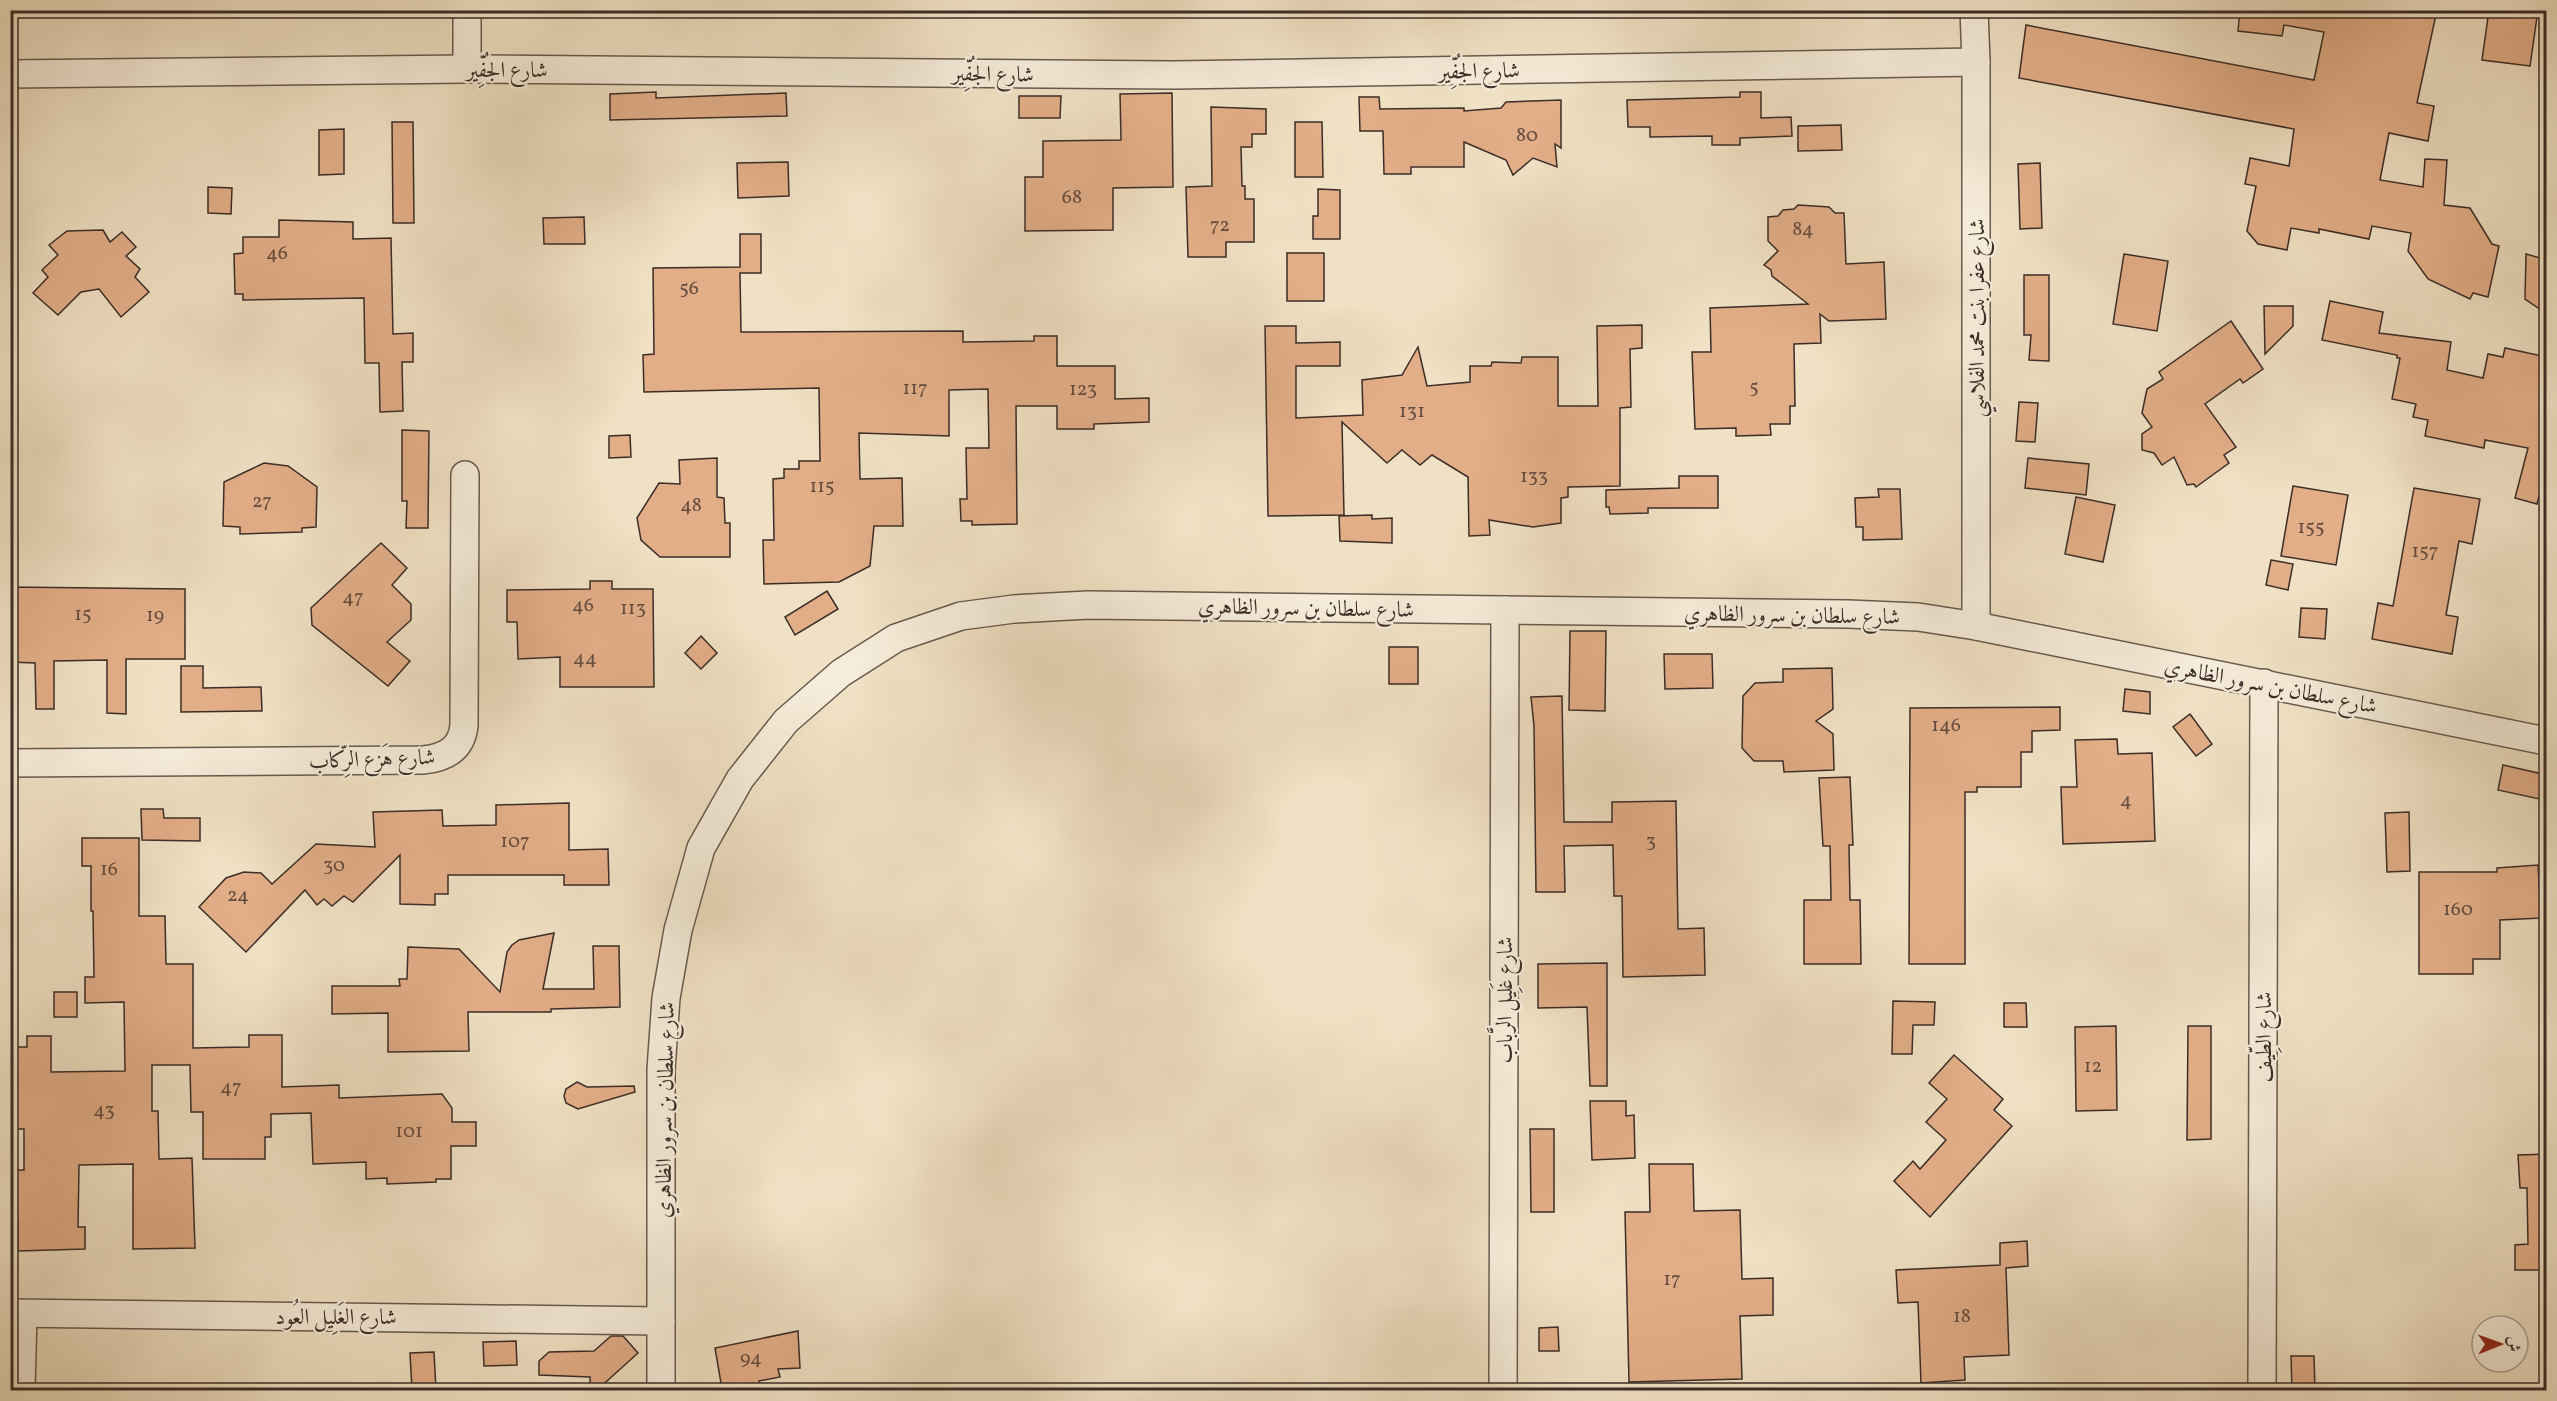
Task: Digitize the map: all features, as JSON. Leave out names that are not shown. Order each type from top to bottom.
[{"type":"street","points":[[467,10],[467,69]]},
{"type":"street","name":"شارع عفرا بنت محمد الفلاسي","points":[[1974,10],[1976,63],[1976,626]]},
{"type":"street","name":"شارع الجُفِّير","points":[[10,74],[467,69],[1174,75],[1976,63]]},
{"type":"street","name":"شارع هَزع الرِّكاب","points":[[10,763],[423,760],[442,757],[449,753],[458,745],[464,725],[465,475]]},
{"type":"street","name":"شارع سلطان بن سرور الظاهري","points":[[661,1390],[662,1071],[666,998],[678,930],[701,848],[740,780],[786,721],[841,673],[896,638],[961,616],[1014,609],[1099,605],[1848,614],[1917,617],[1976,626],[2547,741]]},
{"type":"street","name":"شارع غَلِيل الرَّباب","points":[[1503,1390],[1505,610]]},
{"type":"street","name":"شارع الطِّيف","points":[[2262,1390],[2264,683]]},
{"type":"street","points":[[17,1313],[21,1390]]},
{"type":"street","name":"شارع الغَلِيل العُود","points":[[17,1313],[661,1321]]},
{"type":"building","points":[[2240,10],[2437,10],[2417,103],[2434,106],[2428,141],[2389,133],[2380,180],[2423,187],[2425,159],[2447,160],[2444,205],[2470,208],[2492,244],[2499,246],[2488,297],[2473,293],[2470,299],[2428,279],[2408,251],[2411,233],[2372,226],[2369,239],[2319,229],[2319,233],[2291,228],[2287,250],[2258,244],[2247,231],[2256,186],[2245,184],[2250,158],[2289,166],[2294,129],[2019,78],[2026,25],[2314,80],[2324,32],[2284,25],[2282,36],[2238,31]]},
{"type":"building","points":[[2489,10],[2538,10],[2530,66],[2482,60]]},
{"type":"building","points":[[656,92],[656,98],[786,93],[787,116],[610,120],[610,94]]},
{"type":"building","points":[[1740,92],[1761,92],[1761,118],[1791,117],[1792,136],[1740,138],[1740,145],[1712,145],[1712,136],[1650,137],[1650,127],[1628,127],[1627,100],[1740,97]]},
{"type":"building","points":[[1172,93],[1173,187],[1113,188],[1113,230],[1025,231],[1025,177],[1043,177],[1043,141],[1121,140],[1120,94]]},
{"type":"building","points":[[1019,96],[1061,96],[1060,118],[1019,118]]},
{"type":"building","points":[[1359,97],[1379,97],[1380,109],[1464,108],[1464,111],[1501,108],[1506,102],[1561,100],[1561,148],[1555,144],[1557,167],[1533,158],[1513,175],[1506,160],[1464,142],[1464,167],[1411,167],[1411,174],[1384,174],[1383,131],[1360,131]]},
{"type":"building","points":[[1211,107],[1266,109],[1266,134],[1252,134],[1252,147],[1241,147],[1242,186],[1245,186],[1245,199],[1254,199],[1254,242],[1226,242],[1226,257],[1188,257],[1186,187],[1212,186]]},
{"type":"building","points":[[392,122],[413,122],[414,223],[393,223]]},
{"type":"building","points":[[1295,122],[1322,122],[1323,177],[1295,177]]},
{"type":"building","points":[[1841,125],[1842,150],[1798,151],[1798,126]]},
{"type":"building","points":[[344,129],[344,174],[319,175],[319,130]]},
{"type":"building","points":[[788,162],[789,196],[738,198],[737,163]]},
{"type":"building","points":[[2040,163],[2042,228],[2020,229],[2018,164]]},
{"type":"building","points":[[208,187],[232,188],[231,214],[208,213]]},
{"type":"building","points":[[1318,189],[1340,190],[1340,239],[1313,239],[1313,216],[1318,216]]},
{"type":"building","points":[[1798,205],[1829,207],[1835,213],[1844,213],[1846,264],[1884,262],[1886,319],[1829,321],[1820,314],[1821,343],[1794,344],[1795,406],[1790,406],[1790,424],[1770,424],[1771,435],[1736,436],[1736,428],[1695,429],[1692,352],[1711,352],[1710,308],[1808,304],[1772,276],[1771,270],[1764,265],[1778,251],[1768,241],[1768,217],[1778,216],[1783,210],[1794,209]]},
{"type":"building","points":[[584,217],[585,244],[544,244],[543,218]]},
{"type":"building","points":[[279,220],[353,222],[353,239],[391,238],[393,334],[413,333],[413,362],[402,362],[403,411],[380,412],[379,363],[365,363],[364,298],[243,300],[243,294],[235,294],[234,254],[243,253],[243,237],[279,237]]},
{"type":"building","points":[[103,230],[110,242],[122,232],[136,247],[126,256],[140,269],[135,277],[149,292],[121,317],[99,289],[81,292],[58,315],[33,293],[48,277],[42,270],[58,255],[49,245],[67,231]]},
{"type":"building","points":[[740,234],[761,234],[761,273],[740,273],[741,332],[963,331],[963,342],[1034,341],[1034,336],[1057,336],[1057,366],[1115,366],[1115,399],[1149,398],[1149,422],[1094,424],[1094,429],[1057,429],[1057,406],[1016,406],[1017,524],[972,525],[972,521],[961,521],[960,499],[967,499],[966,448],[989,448],[988,389],[949,390],[949,436],[859,433],[860,479],[902,478],[903,526],[874,526],[870,566],[839,582],[764,584],[763,540],[774,540],[773,479],[784,478],[784,469],[799,469],[799,461],[820,461],[819,388],[644,392],[643,355],[654,354],[653,268],[740,267]]},
{"type":"building","points":[[1287,253],[1324,253],[1324,301],[1287,301]]},
{"type":"building","points":[[2124,254],[2168,261],[2157,331],[2113,324]]},
{"type":"building","points":[[2526,254],[2547,260],[2547,314],[2525,299]]},
{"type":"building","points":[[2024,275],[2049,275],[2049,361],[2029,360],[2031,335],[2024,335]]},
{"type":"building","points":[[2330,301],[2383,312],[2379,333],[2451,342],[2447,370],[2483,378],[2488,354],[2503,357],[2505,348],[2547,357],[2547,465],[2537,504],[2515,498],[2528,448],[2485,440],[2484,448],[2425,436],[2428,420],[2413,417],[2416,404],[2392,399],[2400,358],[2397,358],[2397,355],[2322,340]]},
{"type":"building","points":[[2264,306],[2293,306],[2293,326],[2265,354]]},
{"type":"building","points":[[2231,321],[2263,369],[2243,383],[2240,379],[2205,404],[2236,447],[2224,455],[2229,463],[2196,487],[2194,484],[2187,485],[2174,457],[2162,465],[2154,453],[2142,450],[2142,434],[2152,427],[2142,413],[2147,389],[2163,379],[2159,372]]},
{"type":"building","points":[[1642,325],[1642,348],[1630,349],[1631,407],[1620,408],[1620,486],[1568,487],[1568,497],[1561,498],[1561,523],[1533,527],[1489,520],[1490,535],[1469,536],[1468,477],[1432,455],[1420,465],[1402,450],[1387,463],[1342,422],[1344,515],[1268,516],[1265,326],[1296,326],[1296,343],[1340,342],[1340,366],[1296,366],[1296,418],[1363,415],[1362,380],[1402,375],[1418,347],[1427,386],[1470,382],[1470,366],[1491,366],[1492,362],[1521,363],[1522,357],[1558,357],[1558,406],[1598,406],[1597,326]]},
{"type":"building","points":[[2019,402],[2038,403],[2035,442],[2016,441]]},
{"type":"building","points":[[402,430],[429,431],[428,528],[406,528],[407,501],[402,501]]},
{"type":"building","points":[[630,435],[631,457],[609,458],[609,436]]},
{"type":"building","points":[[717,458],[717,497],[724,498],[725,523],[730,523],[730,557],[660,557],[641,540],[637,518],[659,483],[680,484],[679,460]]},
{"type":"building","points":[[2028,458],[2089,464],[2086,495],[2025,488]]},
{"type":"building","points":[[264,463],[288,466],[317,487],[316,527],[302,528],[302,532],[240,534],[240,527],[223,526],[224,482]]},
{"type":"building","points":[[1679,476],[1718,476],[1718,508],[1648,508],[1648,513],[1610,514],[1609,507],[1606,507],[1606,490],[1679,488]]},
{"type":"building","points":[[2293,486],[2348,495],[2336,565],[2281,556]]},
{"type":"building","points":[[2414,488],[2480,499],[2472,544],[2459,541],[2446,615],[2458,617],[2452,654],[2372,639],[2378,603],[2393,606]]},
{"type":"building","points":[[1878,489],[1900,489],[1902,539],[1863,540],[1863,527],[1856,527],[1855,498],[1879,497]]},
{"type":"building","points":[[2076,497],[2115,505],[2103,562],[2065,554]]},
{"type":"building","points":[[1372,515],[1372,519],[1392,518],[1392,543],[1340,541],[1339,516]]},
{"type":"building","points":[[381,543],[407,568],[392,585],[411,604],[411,620],[387,642],[410,661],[388,686],[312,625],[311,608]]},
{"type":"building","points":[[2271,560],[2293,564],[2288,590],[2266,585]]},
{"type":"building","points":[[590,581],[612,581],[612,589],[653,589],[654,687],[560,687],[560,657],[518,659],[517,622],[507,622],[507,590],[590,589]]},
{"type":"building","points":[[10,587],[185,589],[185,659],[126,659],[126,714],[107,713],[107,660],[54,661],[54,709],[36,709],[35,663],[10,662]]},
{"type":"building","points":[[827,591],[838,609],[795,635],[785,617]]},
{"type":"building","points":[[2301,608],[2327,609],[2325,639],[2299,637]]},
{"type":"building","points":[[1570,631],[1606,631],[1605,711],[1569,710]]},
{"type":"building","points":[[701,636],[717,653],[701,669],[685,653]]},
{"type":"building","points":[[1389,647],[1418,647],[1418,684],[1389,684]]},
{"type":"building","points":[[1664,654],[1712,654],[1713,688],[1665,689]]},
{"type":"building","points":[[181,666],[203,666],[203,688],[261,687],[262,711],[181,712]]},
{"type":"building","points":[[1832,668],[1833,709],[1816,721],[1833,734],[1834,770],[1784,772],[1783,761],[1754,761],[1742,748],[1743,696],[1755,683],[1783,682],[1783,669]]},
{"type":"building","points":[[2125,689],[2150,692],[2150,714],[2123,711]]},
{"type":"building","points":[[1562,696],[1564,822],[1612,822],[1612,802],[1676,801],[1678,929],[1704,928],[1705,975],[1623,977],[1622,896],[1614,896],[1613,845],[1564,846],[1565,892],[1536,892],[1534,726],[1531,697]]},
{"type":"building","points":[[2060,707],[2060,730],[2032,731],[2032,752],[2021,752],[2021,787],[1977,787],[1977,792],[1965,792],[1965,964],[1909,964],[1910,708]]},
{"type":"building","points":[[2190,714],[2212,744],[2196,756],[2173,727]]},
{"type":"building","points":[[2117,739],[2118,754],[2152,753],[2155,841],[2063,844],[2061,787],[2077,787],[2075,740]]},
{"type":"building","points":[[2503,765],[2547,775],[2544,800],[2498,790]]},
{"type":"building","points":[[1850,777],[1853,845],[1849,845],[1850,900],[1860,900],[1861,964],[1804,964],[1804,900],[1831,900],[1830,846],[1823,846],[1819,778]]},
{"type":"building","points":[[569,803],[569,850],[608,849],[609,885],[564,885],[564,875],[448,875],[448,894],[435,894],[435,905],[400,904],[400,855],[353,902],[344,896],[332,906],[324,899],[317,905],[305,890],[246,952],[199,907],[226,878],[244,872],[261,873],[272,884],[316,844],[375,847],[373,812],[442,810],[443,826],[496,825],[496,805]]},
{"type":"building","points":[[141,809],[163,809],[164,818],[200,818],[200,841],[142,840]]},
{"type":"building","points":[[2409,812],[2410,871],[2387,872],[2385,813]]},
{"type":"building","points":[[82,838],[139,838],[139,916],[165,916],[166,964],[193,964],[193,1048],[249,1047],[249,1035],[282,1035],[282,1087],[339,1085],[339,1098],[442,1094],[452,1108],[452,1122],[476,1122],[476,1146],[451,1146],[451,1179],[436,1179],[436,1182],[387,1184],[387,1178],[366,1179],[366,1162],[313,1164],[311,1113],[271,1114],[271,1137],[265,1137],[265,1159],[203,1159],[203,1112],[191,1112],[190,1065],[152,1065],[152,1111],[158,1111],[159,1159],[192,1158],[195,1248],[133,1249],[133,1164],[79,1165],[78,1227],[85,1227],[85,1249],[18,1251],[18,1220],[11,1220],[11,1170],[24,1170],[24,1129],[10,1129],[11,1047],[27,1047],[27,1036],[51,1036],[51,1072],[125,1071],[124,1002],[85,1003],[85,977],[94,977],[93,911],[91,911],[91,866],[82,866]]},
{"type":"building","points":[[2538,865],[2541,918],[2500,920],[2500,959],[2473,959],[2473,974],[2419,974],[2419,872],[2497,872],[2497,868]]},
{"type":"building","points":[[554,933],[543,989],[594,989],[593,946],[619,946],[620,1007],[551,1009],[551,1012],[468,1012],[469,1051],[388,1052],[388,1013],[332,1014],[332,986],[400,986],[399,979],[407,979],[408,947],[459,949],[500,992],[507,952],[512,945],[519,940]]},
{"type":"building","points":[[1607,963],[1607,1086],[1590,1086],[1587,1007],[1538,1008],[1538,964]]},
{"type":"building","points":[[54,992],[77,992],[77,1017],[54,1017]]},
{"type":"building","points":[[1893,1001],[1935,1002],[1934,1025],[1913,1025],[1912,1054],[1892,1054]]},
{"type":"building","points":[[2004,1003],[2026,1003],[2027,1027],[2004,1027]]},
{"type":"building","points":[[2116,1026],[2117,1110],[2076,1111],[2075,1027]]},
{"type":"building","points":[[2188,1026],[2211,1026],[2211,1139],[2187,1140]]},
{"type":"building","points":[[1954,1055],[2003,1099],[1994,1110],[2012,1126],[1930,1217],[1894,1181],[1913,1161],[1920,1169],[1946,1140],[1926,1122],[1947,1099],[1929,1083]]},
{"type":"building","points":[[577,1082],[587,1087],[634,1086],[635,1092],[578,1109],[566,1103],[564,1096],[566,1089]]},
{"type":"building","points":[[1590,1101],[1626,1101],[1626,1116],[1634,1115],[1635,1158],[1592,1160]]},
{"type":"building","points":[[1530,1129],[1554,1129],[1554,1212],[1531,1212]]},
{"type":"building","points":[[2547,1154],[2547,1270],[2515,1270],[2515,1245],[2528,1244],[2527,1188],[2520,1188],[2518,1155]]},
{"type":"building","points":[[1649,1164],[1693,1164],[1694,1211],[1740,1210],[1742,1279],[1773,1278],[1773,1315],[1740,1316],[1742,1379],[1629,1382],[1625,1212],[1650,1212]]},
{"type":"building","points":[[2027,1241],[2028,1266],[2006,1268],[2009,1355],[1964,1357],[1965,1380],[1921,1383],[1918,1302],[1898,1303],[1896,1270],[2000,1265],[2000,1243]]},
{"type":"building","points":[[1558,1327],[1559,1351],[1539,1351],[1539,1328]]},
{"type":"building","points":[[798,1331],[800,1368],[778,1369],[780,1377],[759,1381],[761,1388],[738,1390],[738,1386],[722,1389],[715,1348]]},
{"type":"building","points":[[611,1336],[623,1336],[638,1353],[597,1390],[590,1390],[590,1377],[539,1375],[539,1361],[549,1352],[594,1351]]},
{"type":"building","points":[[516,1341],[517,1365],[484,1366],[483,1342]]},
{"type":"building","points":[[434,1352],[436,1390],[412,1390],[410,1353]]},
{"type":"building","points":[[2291,1356],[2314,1356],[2315,1390],[2292,1390]]}]
